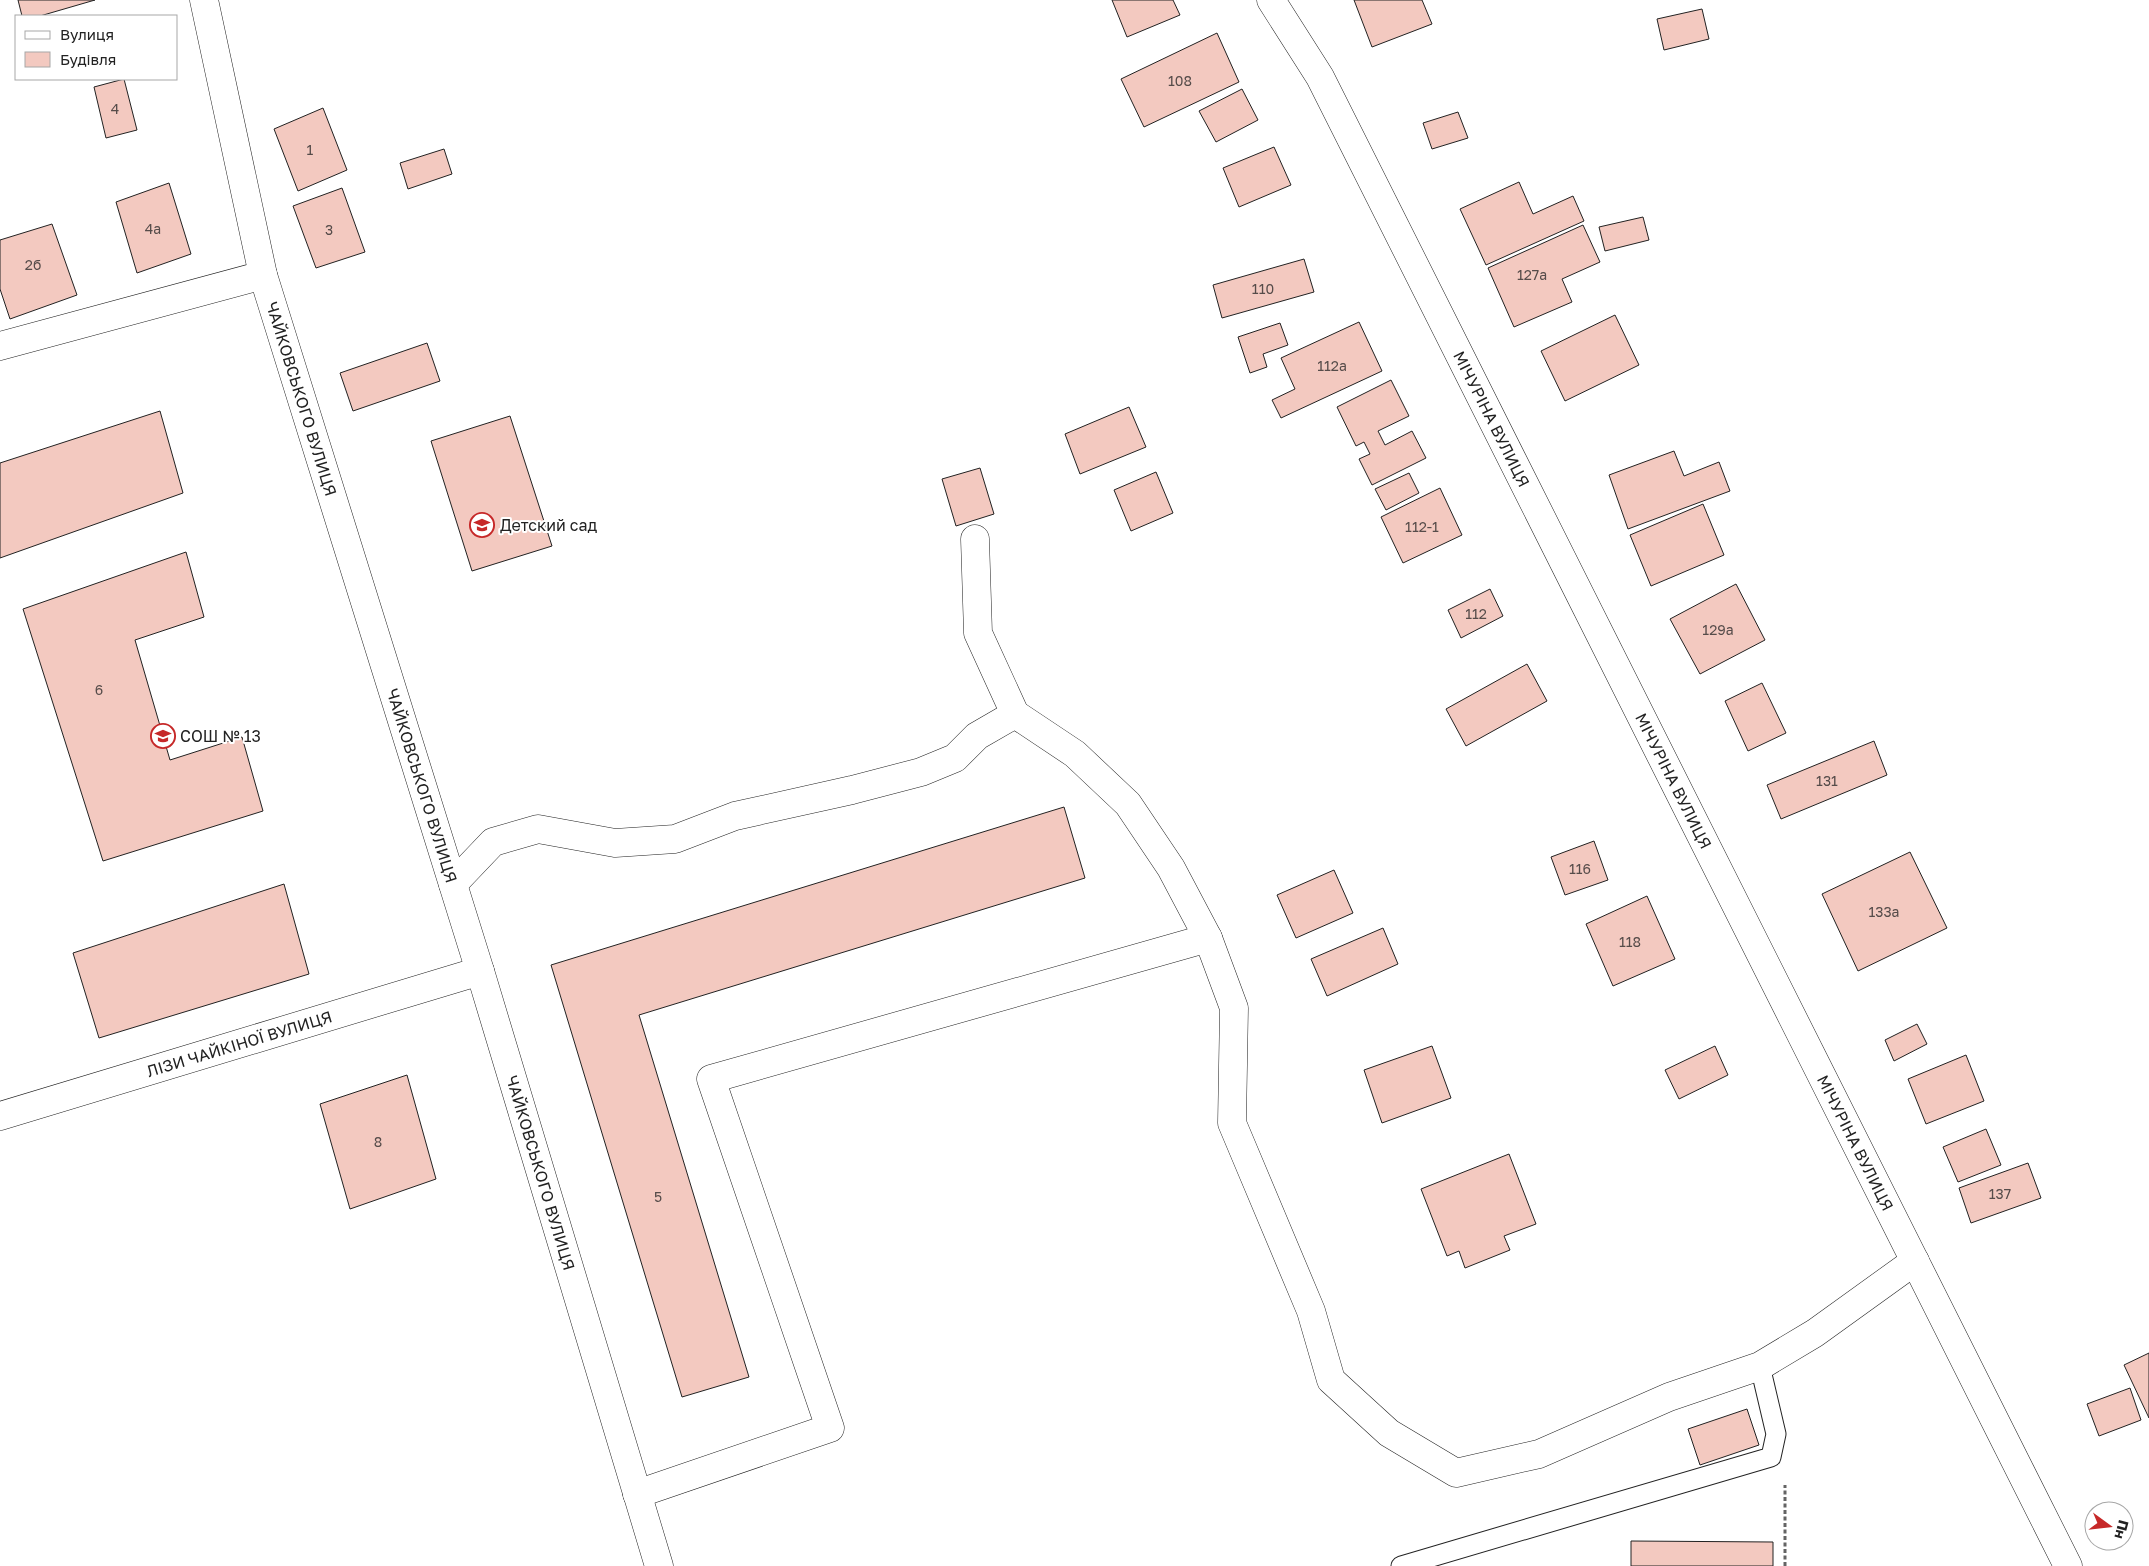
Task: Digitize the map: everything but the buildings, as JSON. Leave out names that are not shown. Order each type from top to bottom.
[{"type":"street","name":"ЧАЙКОВСЬКОГО ВУЛИЦЯ","points":[[204,0],[263,275],[480,971],[659,1566]]},
{"type":"street","name":"МІЧУРІНА ВУЛИЦЯ","points":[[1271,0],[1320,77],[2068,1566]]},
{"type":"street","points":[[0,346],[263,275]]},
{"type":"street","points":[[975,539],[978,632],[1015,714],[1075,754],[1128,804],[1170,868],[1208,938],[1234,1008],[1232,1123],[1311,1311],[1331,1380],[1390,1433],[1456,1473],[1539,1454],[1669,1397],[1760,1366],[1815,1333],[1915,1261]]},
{"type":"street","points":[[453,884],[493,842],[538,828],[615,843],[675,838],[735,816],[852,790],[921,772],[955,758],[977,736],[1015,714]]},
{"type":"street","points":[[637,1494],[830,1428],[711,1079],[1208,938]]},
{"type":"street","name":"ЛІЗИ ЧАЙКІНОЇ ВУЛИЦЯ","points":[[0,1116],[480,971]]},
{"type":"lane","points":[[1401,1566],[1771,1457],[1776,1434],[1760,1366]]},
{"type":"place","name":"Детский сад","points":[[482,525]]},
{"type":"place","name":"СОШ № 13","points":[[163,736]]}]
